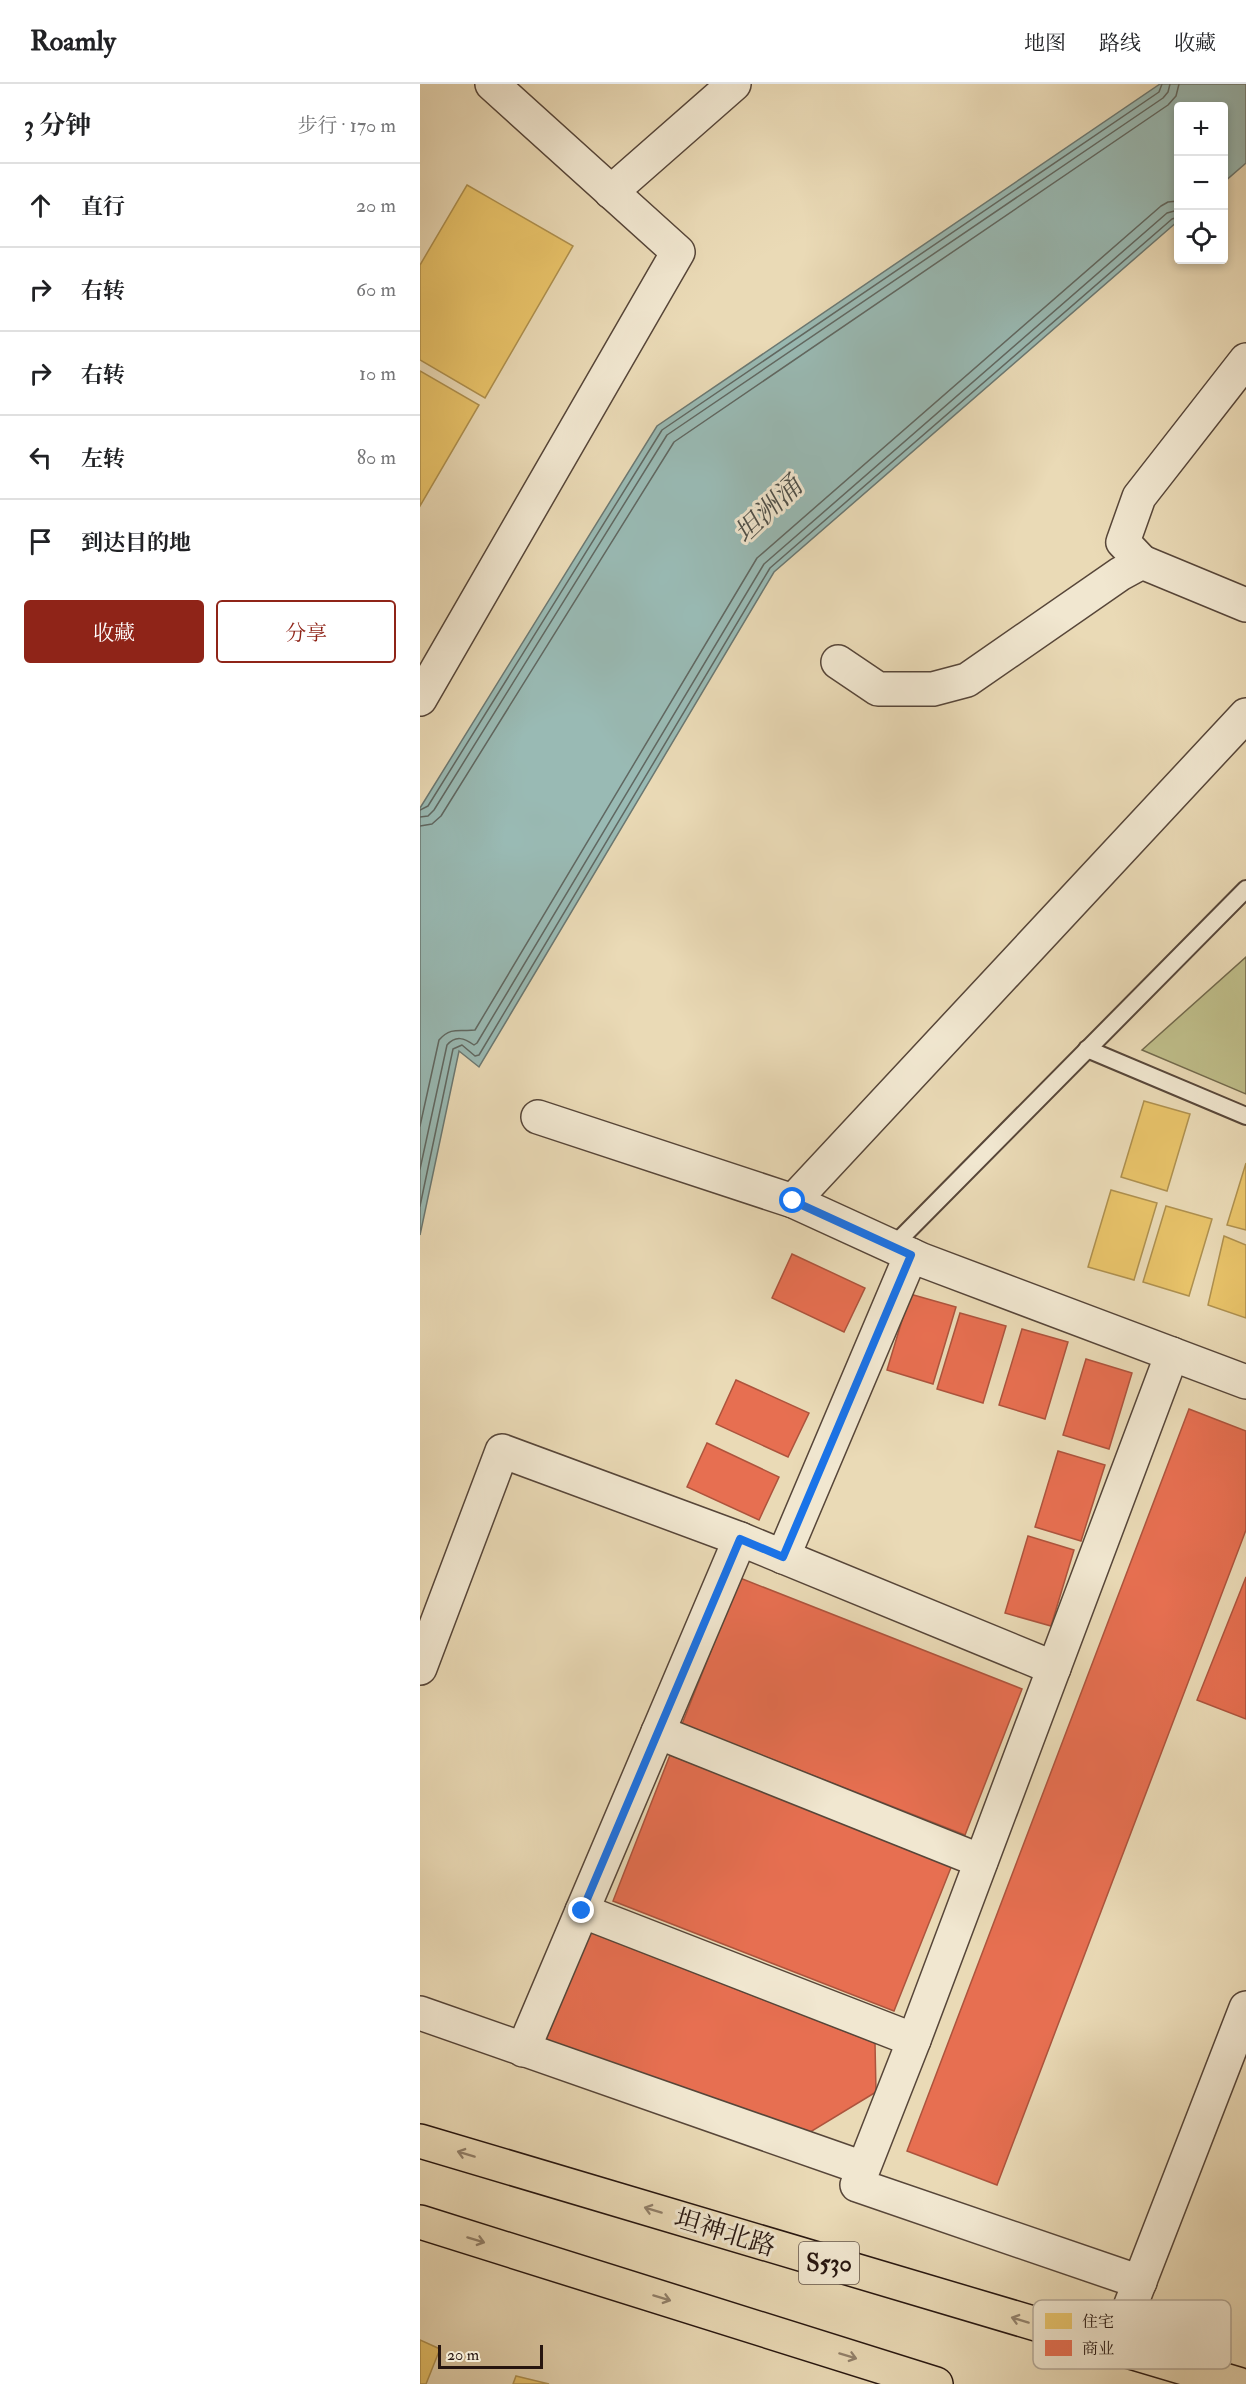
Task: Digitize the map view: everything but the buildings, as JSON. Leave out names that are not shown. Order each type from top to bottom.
[{"type":"main road","name":"坦神北路","points":[[420,2141],[1033,2325]]},
{"type":"main road","points":[[420,2222],[936,2384]]},
{"type":"main road","name":"坦神北路","points":[[1185,2369],[1238,2384]]},
{"type":"street","points":[[420,699],[678,252],[492,84]]},
{"type":"street","points":[[611,192],[734,84]]},
{"type":"street","points":[[1246,360],[1139,497],[1123,542],[1142,561],[1246,605]]},
{"type":"street","points":[[838,662],[878,688],[933,690],[967,680],[1142,561]]},
{"type":"street","points":[[793,1201],[1246,715]]},
{"type":"street","points":[[538,1117],[793,1201],[902,1250],[1246,1382]]},
{"type":"street","points":[[783,1557],[902,1250]]},
{"type":"street","points":[[1140,2282],[857,2185],[914,2040],[1172,1354]]},
{"type":"street","points":[[420,1668],[502,1451],[740,1539],[1054,1668]]},
{"type":"street","points":[[523,2050],[740,1539]]},
{"type":"street","points":[[658,1732],[981,1861]]},
{"type":"street","points":[[582,1911],[914,2040]]},
{"type":"street","points":[[1133,2300],[1246,2008]]},
{"type":"street","points":[[420,2013],[863,2168]]},
{"type":"lane","points":[[902,1250],[1087,1049],[1246,889]]},
{"type":"lane","points":[[1087,1049],[1246,1116]]},
{"type":"shaded area","points":[[1246,957],[1246,1094],[1142,1050]]},
{"type":"water","name":"坦洲涌","points":[[1160,84],[1246,84],[1246,163],[1228,179],[1228,102],[1174,102],[1174,224],[774,572],[479,1067],[459,1051],[420,1235],[420,808],[657,426]]},
{"type":"route","points":[[582,1911],[740,1539],[783,1557],[911,1255],[793,1201]]}]
